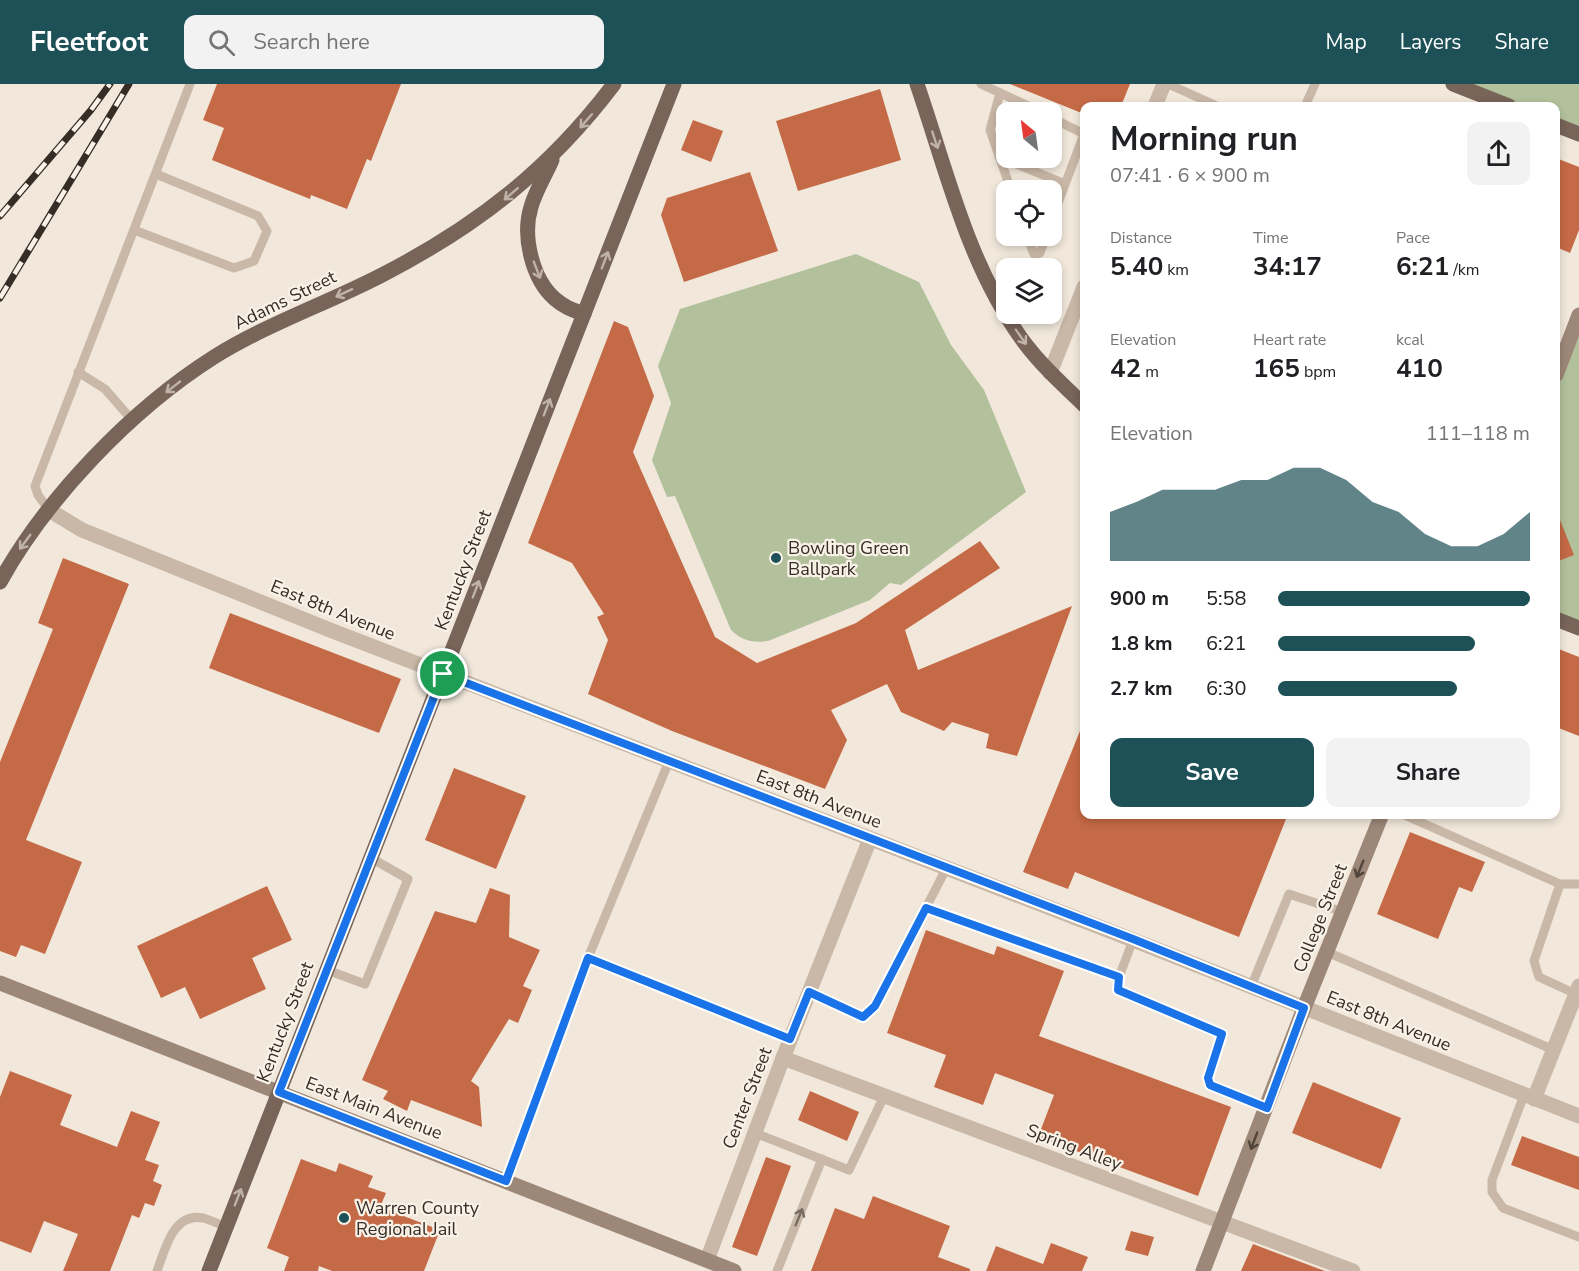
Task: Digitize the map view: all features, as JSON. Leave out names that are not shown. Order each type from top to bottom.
[{"type":"main road","name":"Adams Street","points":[[0,582],[12,561],[49,510],[109,442],[174,385],[213,358],[257,333],[380,276],[443,243],[506,198],[555,155],[589,117],[614,84]]},
{"type":"main road","name":"Kentucky Street","points":[[209,1271],[674,84]]},
{"type":"main road","points":[[917,84],[967,237],[988,284],[1022,339],[1050,373],[1080,401]]},
{"type":"main road","points":[[1453,84],[1499,102]]},
{"type":"main road","points":[[1560,127],[1579,134]]},
{"type":"main road","points":[[555,155],[531,207],[528,228],[529,247],[539,276],[547,290],[567,308],[584,314]]},
{"type":"main road","points":[[1560,621],[1579,628]]},
{"type":"street","points":[[1157,102],[1166,84]]},
{"type":"street","points":[[1050,373],[1080,297]]},
{"type":"street","points":[[1560,365],[1579,315]]},
{"type":"street","name":"East 8th Avenue","points":[[49,510],[82,530],[443,674],[870,840],[1133,939],[1579,1116]]},
{"type":"street","name":"College Street","points":[[1203,1271],[1304,1008],[1380,819]]},
{"type":"street","name":"Center Street","points":[[705,1265],[790,1039],[870,840]]},
{"type":"street","name":"East Main Avenue","points":[[0,982],[506,1181],[705,1265],[734,1271]]},
{"type":"street","points":[[1529,1097],[1554,1050],[1577,990]]},
{"type":"street","name":"Spring Alley","points":[[783,1058],[1222,1224],[1353,1271]]},
{"type":"lane","points":[[49,510],[38,495],[35,486],[190,84]]},
{"type":"lane","points":[[981,84],[1019,102]]},
{"type":"lane","points":[[1166,84],[1208,102]]},
{"type":"lane","points":[[1307,102],[1316,84]]},
{"type":"lane","points":[[998,102],[1000,93]]},
{"type":"lane","points":[[996,108],[990,130],[996,148]]},
{"type":"lane","points":[[1062,123],[1080,132]]},
{"type":"lane","points":[[1062,186],[1080,143]]},
{"type":"lane","points":[[1026,168],[1063,183]]},
{"type":"lane","points":[[134,230],[234,268],[254,261],[267,231],[258,216],[156,174]]},
{"type":"lane","points":[[1031,246],[1034,254],[1040,253],[1042,246]]},
{"type":"lane","points":[[78,372],[105,389],[132,420]]},
{"type":"lane","points":[[506,1181],[588,958],[669,761]]},
{"type":"lane","points":[[1413,819],[1560,884],[1579,884]]},
{"type":"lane","points":[[327,970],[365,984],[408,879],[371,858]]},
{"type":"lane","points":[[809,992],[863,1017],[875,1006],[946,869]]},
{"type":"lane","points":[[1560,884],[1534,961],[1539,977],[1577,990]]},
{"type":"lane","points":[[1251,987],[1289,894],[1343,912]]},
{"type":"lane","points":[[926,908],[1119,977]]},
{"type":"lane","points":[[1133,939],[1119,977],[1118,990],[1222,1034],[1208,1078],[1210,1085],[1267,1108]]},
{"type":"lane","points":[[1327,952],[1554,1050]]},
{"type":"lane","points":[[588,958],[790,1039]]},
{"type":"lane","points":[[755,1133],[849,1170],[884,1096]]},
{"type":"lane","points":[[1529,1097],[1492,1180],[1492,1192],[1503,1208],[1579,1237]]},
{"type":"lane","points":[[777,1271],[822,1160]]},
{"type":"lane","points":[[157,1271],[172,1233],[179,1224],[202,1218],[226,1227]]},
{"type":"green space","points":[[1453,84],[1579,84],[1579,134],[1560,127],[1560,102],[1499,102]]},
{"type":"green space","points":[[856,254],[919,282],[951,345],[984,390],[1026,492],[901,585],[890,583],[870,600],[768,641],[748,640],[731,630],[675,496],[667,497],[652,460],[671,403],[658,366],[680,309]]},
{"type":"green space","points":[[1579,320],[1579,629],[1560,622],[1560,370]]},
{"type":"building","points":[[217,84],[401,84],[371,161],[367,159],[347,209],[311,195],[310,199],[212,160],[224,128],[203,120]]},
{"type":"building","points":[[1010,84],[1130,84],[1123,102],[1080,102],[1080,112],[1062,105],[1062,102],[1054,102]]},
{"type":"building","points":[[880,89],[901,160],[798,191],[776,121]]},
{"type":"building","points":[[693,120],[723,131],[711,162],[681,150]]},
{"type":"building","points":[[1560,160],[1579,167],[1579,230],[1570,253],[1560,249]]},
{"type":"building","points":[[750,172],[778,251],[684,282],[661,215],[667,198]]},
{"type":"building","points":[[614,321],[628,327],[654,396],[633,452],[715,637],[757,663],[856,623],[980,541],[1000,568],[905,630],[918,670],[1072,606],[1017,756],[986,748],[989,734],[952,722],[944,731],[901,712],[887,684],[831,710],[847,740],[825,789],[672,731],[588,694],[608,640],[597,617],[604,614],[572,563],[528,543]]},
{"type":"building","points":[[1560,520],[1574,555],[1560,560]]},
{"type":"building","points":[[63,558],[129,584],[26,840],[82,862],[45,954],[21,945],[16,957],[0,951],[0,762],[53,629],[38,623]]},
{"type":"building","points":[[230,613],[401,679],[379,733],[209,668]]},
{"type":"building","points":[[1560,650],[1579,657],[1579,736],[1560,729]]},
{"type":"building","points":[[1080,731],[1080,819],[1286,819],[1239,937],[1075,872],[1068,889],[1023,872]]},
{"type":"building","points":[[454,768],[526,796],[496,869],[425,840]]},
{"type":"building","points":[[1410,832],[1485,862],[1472,892],[1459,887],[1438,939],[1377,914]]},
{"type":"building","points":[[267,886],[292,940],[252,958],[266,989],[200,1019],[185,987],[161,998],[137,946]]},
{"type":"building","points":[[490,888],[510,895],[509,937],[540,950],[523,986],[532,990],[518,1023],[509,1019],[471,1081],[479,1087],[482,1127],[411,1100],[407,1111],[383,1099],[388,1091],[362,1080],[435,911],[476,923]]},
{"type":"building","points":[[926,930],[994,955],[997,946],[1064,971],[1039,1036],[1231,1107],[1198,1196],[1038,1137],[1054,1095],[995,1073],[983,1105],[934,1087],[946,1055],[887,1033]]},
{"type":"building","points":[[10,1071],[72,1095],[60,1125],[117,1147],[131,1111],[160,1122],[145,1160],[159,1165],[153,1181],[162,1185],[154,1206],[145,1203],[139,1218],[132,1215],[110,1271],[63,1271],[78,1234],[44,1221],[31,1253],[0,1241],[0,1097]]},
{"type":"building","points":[[1313,1082],[1401,1118],[1381,1169],[1292,1133]]},
{"type":"building","points":[[810,1091],[859,1112],[847,1141],[798,1120]]},
{"type":"building","points":[[1522,1136],[1579,1157],[1579,1190],[1511,1165]]},
{"type":"building","points":[[766,1157],[791,1166],[757,1256],[732,1247]]},
{"type":"building","name":"Warren County Regional Jail","points":[[301,1159],[336,1172],[339,1163],[373,1176],[368,1187],[386,1193],[380,1207],[440,1230],[424,1271],[332,1271],[319,1266],[318,1271],[284,1271],[289,1257],[267,1248]]},
{"type":"building","points":[[873,1196],[950,1226],[938,1257],[970,1269],[970,1271],[811,1271],[835,1208],[864,1219]]},
{"type":"building","points":[[1131,1231],[1154,1237],[1148,1256],[1125,1250]]},
{"type":"building","points":[[1051,1243],[1088,1257],[1082,1271],[986,1271],[996,1246],[1043,1264]]},
{"type":"building","points":[[1253,1244],[1325,1271],[1241,1271]]},
{"type":"railway","points":[[0,216],[91,110],[110,84]]},
{"type":"railway","points":[[0,298],[129,84]]},
{"type":"place","name":"Bowling Green Ballpark","points":[[776,558]]},
{"type":"place","name":"Warren County Regional Jail","points":[[344,1218]]},
{"type":"route","points":[[443,674],[1133,939],[1304,1008],[1267,1108],[1210,1085],[1208,1078],[1222,1034],[1118,990],[1119,977],[926,908],[875,1006],[863,1017],[809,992],[790,1039],[588,958],[506,1181],[279,1092],[443,674]]}]
